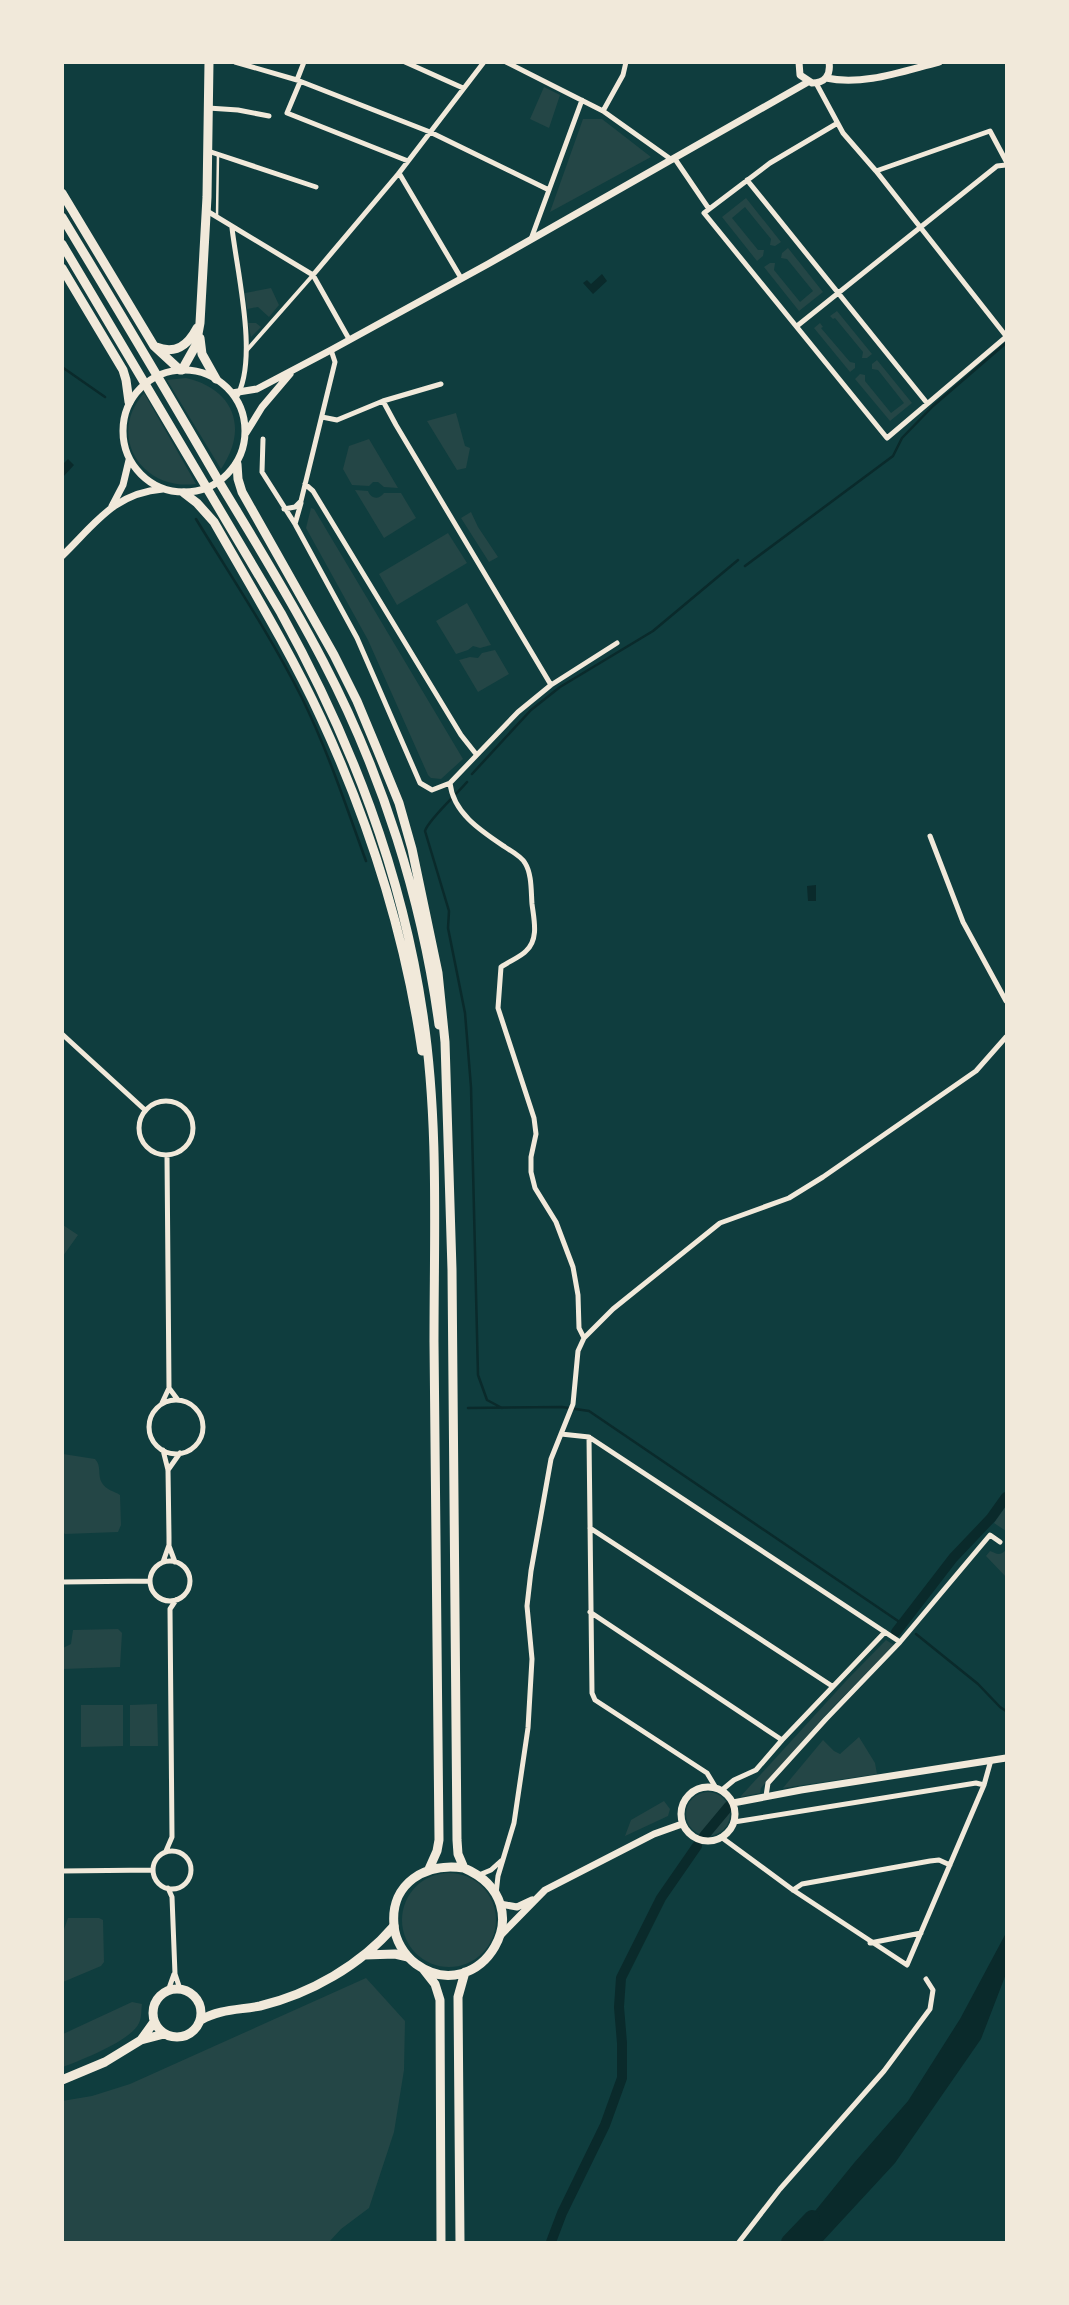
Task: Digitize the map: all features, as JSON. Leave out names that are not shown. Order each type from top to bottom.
[{"type":"main road","points":[[62,193],[154,346],[181,370],[196,346],[200,323],[206,211],[209,62]]},
{"type":"main road","points":[[62,216],[293,606],[345,706],[387,808],[414,899],[437,1012],[445,1075]]},
{"type":"main road","points":[[62,244],[281,613],[311,668],[353,759],[388,857],[409,940],[424,1021],[430,1076],[433,1138],[439,1840],[437,1851],[429,1869]]},
{"type":"main road","points":[[62,268],[123,370],[129,402]]},
{"type":"main road","points":[[154,346],[164,350],[178,349],[191,338],[200,323]]},
{"type":"main road","points":[[199,334],[202,354],[216,379]]},
{"type":"main road","points":[[237,464],[238,479],[242,492],[338,662],[357,701],[399,803],[424,897],[438,973],[444,1012],[452,1261],[456,1840],[458,1854],[464,1868]]},
{"type":"main road","points":[[184,493],[197,503],[214,522],[300,674],[341,763],[391,904],[401,941],[421,1045],[433,1138]]},
{"type":"main road","points":[[422,1968],[443,1974],[466,1972],[488,1958],[501,1935],[503,1919],[496,1894],[479,1875],[464,1868],[449,1866],[429,1869],[416,1876],[403,1889],[395,1906],[394,1926],[398,1942],[408,1957],[422,1968],[435,1984],[440,2000],[442,2242]]},
{"type":"main road","points":[[62,2080],[105,2062],[141,2040],[164,2034],[178,2038],[186,2036],[192,2032],[200,2020],[221,2012],[260,2006],[309,1988],[365,1955],[394,1926]]},
{"type":"main road","points":[[365,1955],[395,1954],[408,1957]]},
{"type":"main road","points":[[460,2242],[458,1997],[466,1972]]},
{"type":"main road","points":[[141,2040],[154,2022],[154,2006],[158,1998],[168,1991],[180,1989],[188,1992],[199,2004],[221,2012]]},
{"type":"main road","points":[[199,2004],[200,2020]]},
{"type":"main road","points":[[154,2022],[164,2034]]},
{"type":"street","points":[[235,62],[299,81],[430,132],[549,190]]},
{"type":"street","points":[[304,62],[287,113],[408,162]]},
{"type":"street","points":[[404,62],[463,88]]},
{"type":"street","points":[[247,350],[399,173],[484,62]]},
{"type":"street","points":[[506,62],[603,110],[673,160],[709,210]]},
{"type":"street","points":[[603,110],[623,75],[626,62]]},
{"type":"street","points":[[799,62],[800,75],[808,82],[816,83],[826,78],[840,81],[866,79],[939,62]]},
{"type":"street","points":[[826,78],[830,68],[829,62]]},
{"type":"street","points":[[236,394],[256,389],[331,350],[673,160],[808,82]]},
{"type":"street","points":[[816,83],[836,124],[876,171],[1006,337],[887,438],[704,213],[770,164],[836,124]]},
{"type":"street","points":[[531,239],[582,100]]},
{"type":"street","points":[[208,108],[238,110],[269,116]]},
{"type":"street","points":[[876,171],[990,131],[1006,161]]},
{"type":"street","points":[[207,150],[316,187]]},
{"type":"street","points":[[797,326],[997,166],[1006,165]]},
{"type":"street","points":[[399,173],[461,278]]},
{"type":"street","points":[[747,180],[927,403]]},
{"type":"street","points":[[206,211],[312,275],[349,339]]},
{"type":"street","points":[[232,228],[247,350],[236,394],[243,415],[246,434]]},
{"type":"street","points":[[295,524],[335,362],[331,350]]},
{"type":"street","points":[[164,489],[138,473],[129,460],[122,441],[122,421],[129,402],[140,388],[151,379],[165,373],[181,370],[206,374],[236,394]]},
{"type":"street","points":[[62,556],[112,506],[126,497],[147,490],[164,489],[184,493],[200,492],[215,485],[237,464],[246,434],[262,407],[292,371]]},
{"type":"street","points":[[322,417],[337,420],[383,401],[441,384]]},
{"type":"street","points":[[383,401],[551,685]]},
{"type":"street","points":[[263,439],[262,472],[295,524],[357,638],[420,783],[432,790],[450,783],[518,712],[551,685],[617,643]]},
{"type":"street","points":[[112,506],[123,485],[129,460]]},
{"type":"street","points":[[305,484],[313,491],[461,735],[476,754]]},
{"type":"street","points":[[284,509],[295,507],[301,501]]},
{"type":"street","points":[[450,783],[451,796],[455,805],[489,836],[526,864],[535,932],[534,941],[525,953],[512,958],[501,967],[498,1008],[534,1118],[536,1134],[532,1172],[535,1188],[556,1222],[573,1267],[578,1295],[579,1328],[584,1338]]},
{"type":"street","points":[[930,836],[963,922],[1006,1001]]},
{"type":"street","points":[[62,1034],[145,1110]]},
{"type":"street","points":[[496,1894],[498,1876],[514,1822],[528,1728],[532,1659],[527,1606],[531,1571],[551,1459],[571,1409],[578,1351],[584,1338],[613,1309],[720,1223],[789,1198],[823,1177],[976,1071],[1006,1037]]},
{"type":"street","points":[[160,1101],[169,1101],[185,1109],[193,1125],[190,1142],[184,1149],[167,1156],[152,1152],[140,1139],[138,1123],[145,1110],[160,1101]]},
{"type":"street","points":[[167,1156],[169,1388],[162,1403],[152,1414],[149,1430],[156,1445],[163,1450],[180,1453]]},
{"type":"street","points":[[168,1470],[180,1453],[195,1446],[200,1439],[203,1426],[199,1413],[194,1407],[178,1400],[169,1388]]},
{"type":"street","points":[[162,1403],[178,1400]]},
{"type":"street","points":[[561,1434],[582,1434],[589,1437],[900,1642]]},
{"type":"street","points":[[589,1437],[591,1686],[595,1700],[707,1773],[733,1803],[734,1822]]},
{"type":"street","points":[[163,1450],[168,1470],[169,1545],[175,1562]]},
{"type":"street","points":[[590,1528],[832,1686]]},
{"type":"street","points":[[766,1796],[768,1784],[826,1719],[900,1642],[990,1535],[1000,1542]]},
{"type":"street","points":[[163,1562],[169,1545]]},
{"type":"street","points":[[170,1610],[176,1600],[186,1592],[190,1580],[186,1569],[175,1562],[163,1562],[153,1569],[150,1581],[154,1593],[164,1600],[170,1610],[172,1837],[178,1851],[188,1859],[192,1869],[187,1882],[176,1889],[172,1896]]},
{"type":"street","points":[[62,1582],[150,1581]]},
{"type":"street","points":[[164,1600],[176,1600]]},
{"type":"street","points":[[590,1612],[782,1740]]},
{"type":"street","points":[[885,1632],[832,1686],[756,1770],[719,1789],[700,1787],[686,1796],[681,1808],[682,1824],[691,1835],[698,1839],[714,1840],[721,1837],[734,1822],[976,1783],[984,1785]]},
{"type":"street","points":[[733,1803],[766,1796],[1006,1758]]},
{"type":"street","points":[[721,1837],[870,1943],[907,1965],[984,1785],[990,1760]]},
{"type":"street","points":[[501,1935],[545,1890],[654,1834],[682,1824]]},
{"type":"street","points":[[172,1837],[166,1851],[156,1859],[152,1870],[157,1882],[168,1888],[176,1889]]},
{"type":"street","points":[[166,1851],[178,1851]]},
{"type":"street","points":[[479,1875],[491,1870],[505,1856]]},
{"type":"street","points":[[793,1890],[802,1884],[930,1861],[939,1860],[950,1864]]},
{"type":"street","points":[[62,1871],[152,1870]]},
{"type":"street","points":[[168,1888],[172,1896],[174,1974],[180,1989]]},
{"type":"street","points":[[500,1904],[517,1907],[537,1898]]},
{"type":"street","points":[[870,1943],[921,1933]]},
{"type":"street","points":[[168,1991],[174,1974]]},
{"type":"street","points":[[739,2242],[780,2189],[884,2071],[930,2009],[933,1990],[926,1979]]},
{"type":"lane","points":[[217,218],[218,154]]},
{"type":"shaded area","points":[[544,87],[560,95],[549,128],[530,119]]},
{"type":"shaded area","points":[[583,119],[602,119],[651,157],[550,212]]},
{"type":"shaded area","points":[[746,198],[781,242],[775,246],[770,245],[771,239],[745,207],[732,218],[758,250],[764,250],[763,256],[757,261],[722,217]]},
{"type":"shaded area","points":[[788,248],[823,292],[799,311],[764,267],[770,263],[775,263],[774,270],[800,302],[813,291],[787,259],[781,258],[782,253]]},
{"type":"shaded area","points":[[602,274],[607,281],[593,294],[583,283],[587,280],[591,284]]},
{"type":"shaded area","points":[[271,288],[279,305],[269,317],[258,307],[247,309],[245,293]]},
{"type":"shaded area","points":[[837,311],[872,354],[867,358],[862,358],[863,352],[835,318],[833,319],[830,316]]},
{"type":"shaded area","points":[[248,323],[256,323],[261,327],[251,337]]},
{"type":"shaded area","points":[[820,323],[823,327],[821,328],[850,362],[855,363],[855,368],[850,372],[814,328]]},
{"type":"shaded area","points":[[877,360],[912,403],[890,421],[855,379],[860,374],[865,375],[865,381],[891,413],[904,403],[878,370],[872,369],[872,364]]},
{"type":"shaded area","points":[[186,378],[202,383],[216,391],[226,401],[232,412],[235,425],[234,439],[230,454],[221,469],[167,380]]},
{"type":"shaded area","points":[[144,393],[196,484],[177,484],[160,479],[146,470],[136,457],[130,443],[128,426],[133,410]]},
{"type":"shaded area","points":[[456,413],[465,446],[470,448],[466,468],[457,470],[427,421]]},
{"type":"shaded area","points":[[369,439],[398,488],[384,487],[378,482],[373,482],[369,486],[352,485],[343,469],[349,446]]},
{"type":"shaded area","points":[[68,459],[74,465],[63,477],[63,464]]},
{"type":"shaded area","points":[[355,490],[368,491],[375,498],[380,497],[384,493],[401,493],[416,518],[384,538]]},
{"type":"shaded area","points":[[311,508],[314,509],[463,759],[441,779],[431,778],[428,775],[368,640],[306,528]]},
{"type":"shaded area","points":[[471,512],[478,527],[498,557],[489,562],[461,518]]},
{"type":"shaded area","points":[[448,533],[467,563],[397,605],[379,574]]},
{"type":"shaded area","points":[[467,603],[491,645],[480,648],[473,646],[456,654],[436,621]]},
{"type":"shaded area","points":[[495,650],[509,674],[478,692],[459,660],[470,657],[478,658],[482,653]]},
{"type":"shaded area","points":[[816,885],[816,901],[808,901],[807,886]]},
{"type":"shaded area","points":[[63,1225],[78,1235],[63,1256]]},
{"type":"shaded area","points":[[63,1454],[95,1459],[102,1483],[108,1489],[120,1495],[121,1525],[118,1532],[65,1534],[63,1532]]},
{"type":"shaded area","points":[[1006,1506],[1006,1531],[994,1523]]},
{"type":"shaded area","points":[[1006,1550],[1006,1577],[986,1556],[990,1551],[998,1554]]},
{"type":"shaded area","points":[[118,1629],[122,1633],[120,1667],[63,1669],[63,1648],[71,1644],[73,1630]]},
{"type":"shaded area","points":[[886,1640],[894,1645],[830,1710],[761,1788],[760,1793],[740,1797],[846,1681]]},
{"type":"shaded area","points":[[157,1704],[158,1746],[130,1746],[130,1705]]},
{"type":"shaded area","points":[[81,1705],[123,1705],[123,1746],[81,1747]]},
{"type":"shaded area","points":[[859,1737],[875,1763],[877,1774],[783,1788],[823,1740],[840,1754]]},
{"type":"shaded area","points":[[704,1792],[712,1792],[724,1798],[730,1814],[724,1830],[712,1836],[704,1836],[692,1830],[686,1818],[686,1810],[692,1798]]},
{"type":"shaded area","points":[[664,1801],[670,1809],[668,1816],[625,1836],[631,1820]]},
{"type":"shaded area","points":[[449,1873],[467,1877],[482,1887],[492,1902],[496,1920],[492,1938],[482,1953],[467,1963],[449,1967],[431,1963],[416,1953],[406,1938],[402,1920],[406,1902],[416,1887],[431,1877]]},
{"type":"shaded area","points":[[68,1918],[99,1918],[103,1920],[104,1962],[101,1966],[63,1982],[63,1932]]},
{"type":"shaded area","points":[[1006,1933],[1006,1974],[981,2039],[895,2163],[822,2242],[790,2242],[854,2163],[908,2101],[960,2019]]},
{"type":"shaded area","points":[[366,1978],[405,2021],[404,2070],[394,2132],[369,2208],[341,2229],[329,2242],[63,2242],[62,2101],[92,2096],[130,2084]]},
{"type":"shaded area","points":[[132,2002],[142,2004],[140,2021],[134,2030],[105,2049],[63,2067],[63,2034]]},
{"type":"waterway","points":[[745,566],[893,456],[902,438],[933,406],[1006,343]]},
{"type":"waterway","points":[[62,367],[105,397]]},
{"type":"waterway","points":[[196,519],[264,630],[302,698],[328,758],[366,861]]},
{"type":"waterway","points":[[472,774],[531,710],[560,687],[653,631],[738,560]]},
{"type":"waterway","points":[[467,782],[437,814],[425,831],[449,911],[448,928],[465,1013],[471,1087],[478,1375],[487,1400],[502,1408]]},
{"type":"waterway","points":[[468,1408],[562,1407],[589,1411],[901,1623]]},
{"type":"waterway","points":[[896,1632],[953,1558],[991,1518],[1006,1497]]},
{"type":"waterway","points":[[916,1634],[978,1684],[1006,1711]]},
{"type":"waterway","points":[[704,1836],[729,1806]]},
{"type":"waterway","points":[[551,2242],[562,2213],[605,2125],[622,2078],[619,2007],[621,1978],[661,1898],[697,1846]]},
{"type":"waterway","points":[[789,2242],[812,2218]]}]
